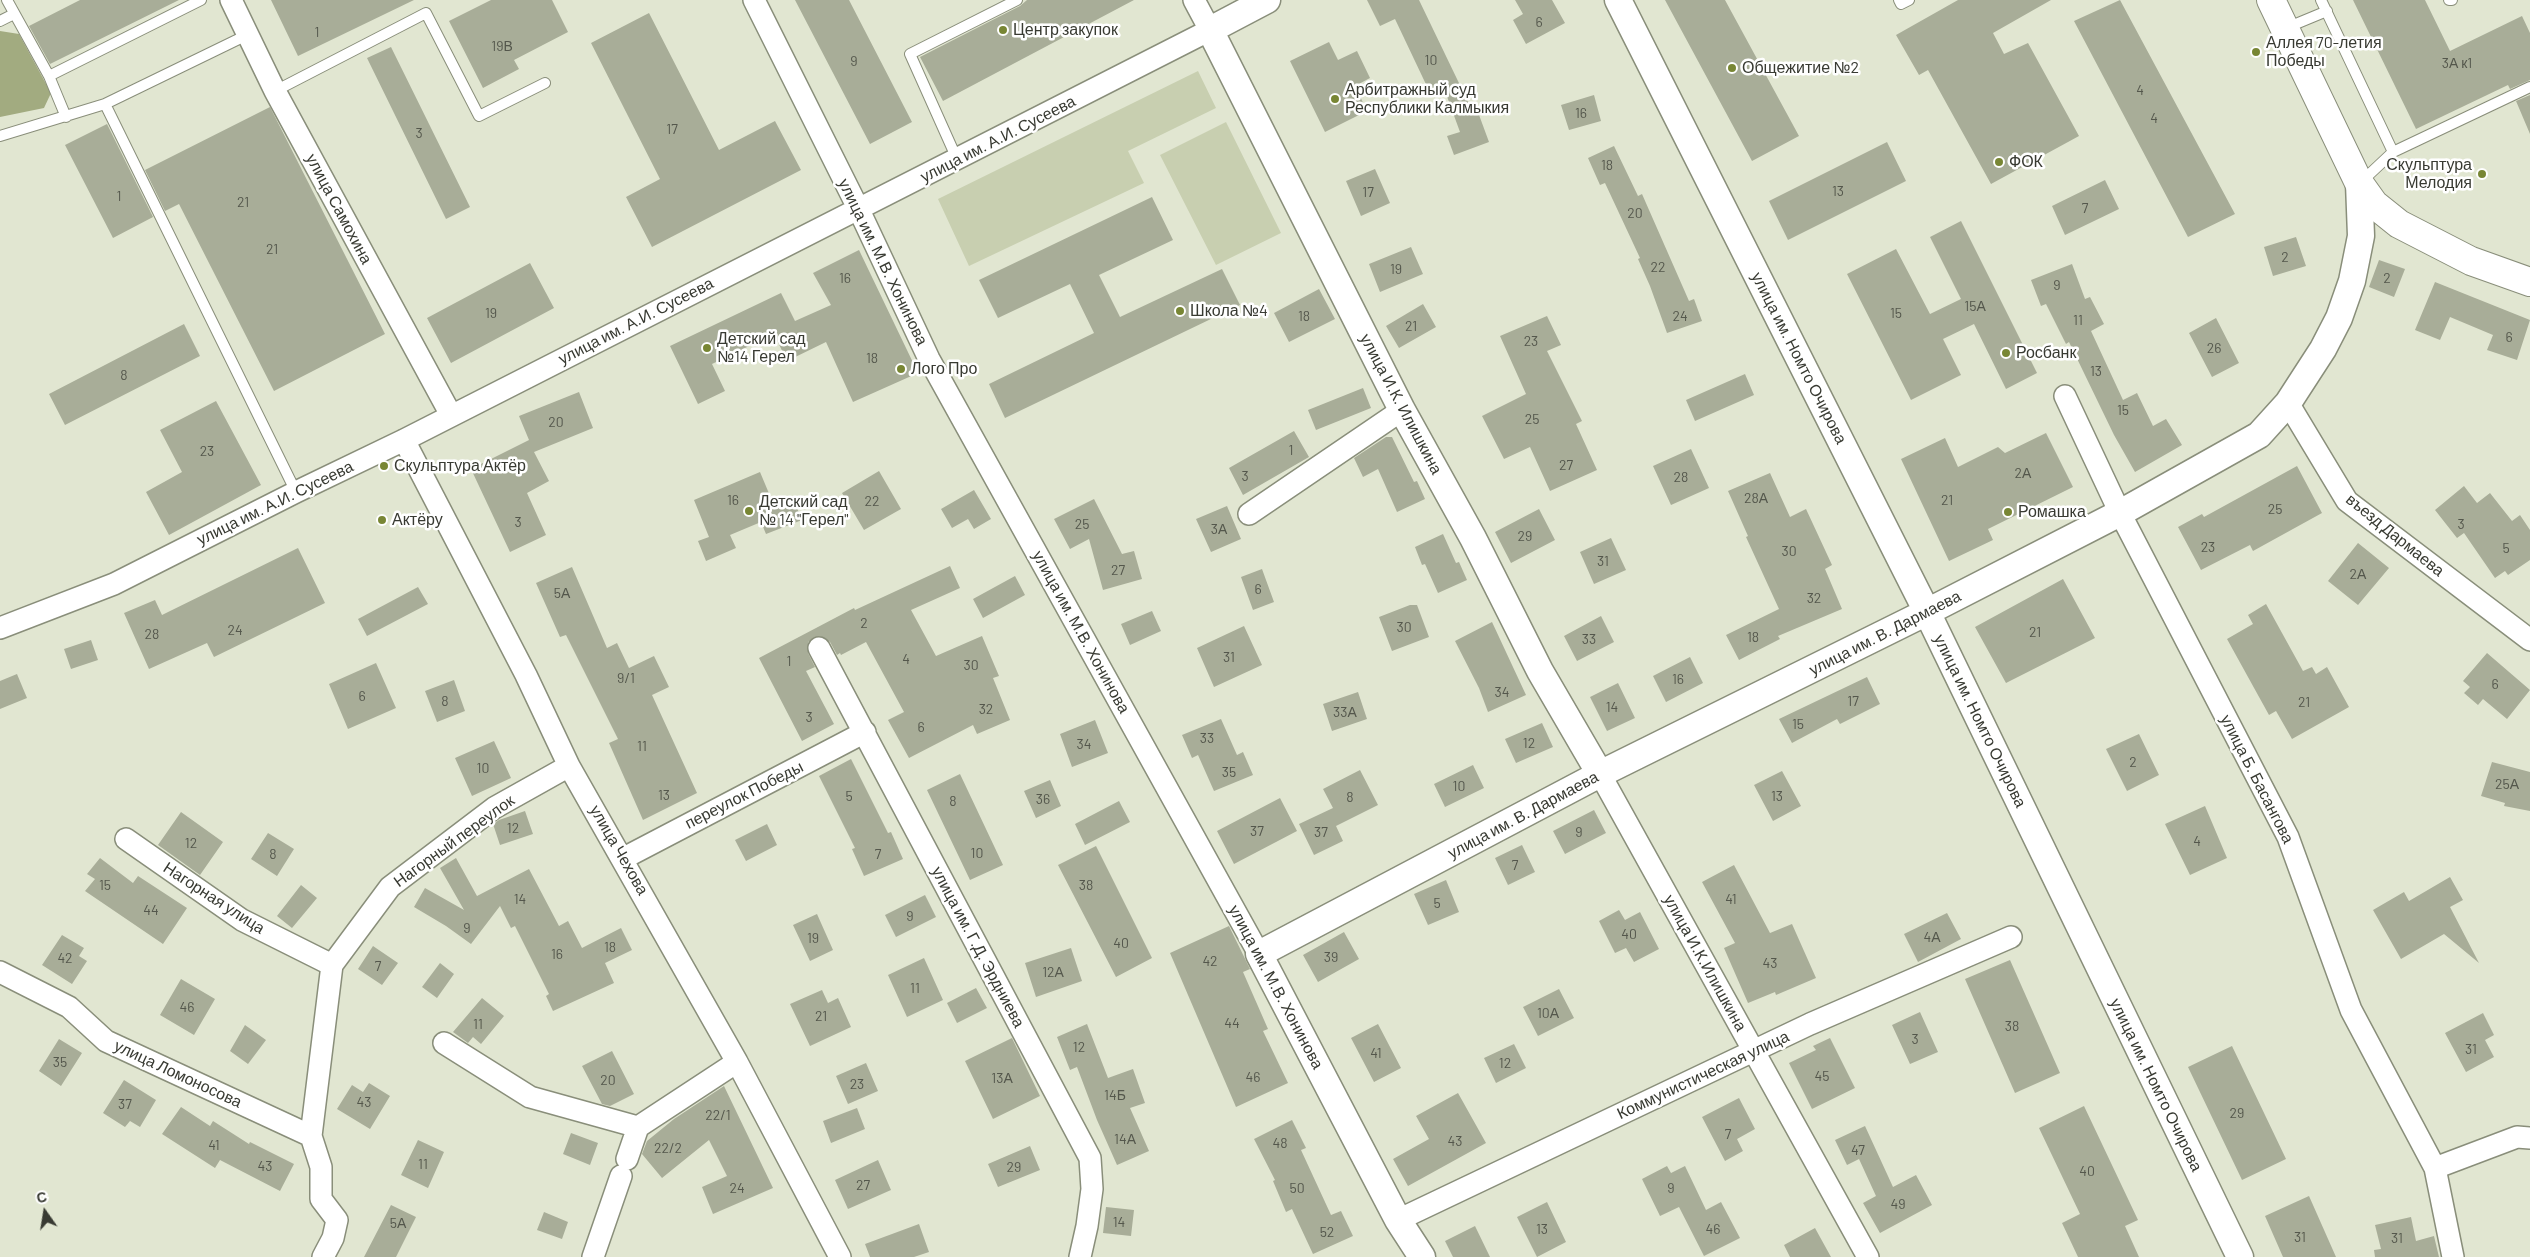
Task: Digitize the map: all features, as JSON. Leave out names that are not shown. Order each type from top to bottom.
[{"type":"main road","points":[[2271,0],[2359,183],[2374,204],[2399,224],[2471,260],[2530,282]]},
{"type":"street","name":"улица Самохина","points":[[230,0],[275,91],[451,415]]},
{"type":"street","name":"улица им. М.В. Хонинова","points":[[754,0],[858,208],[929,359],[1260,954],[1398,1220],[1422,1257]]},
{"type":"street","points":[[1194,0],[1210,30]]},
{"type":"street","name":"улица им. А.И. Сусеева","points":[[0,628],[114,584],[404,440],[1267,0]]},
{"type":"street","name":"улица им. Номто Очирова","points":[[1618,0],[1927,612],[2240,1257]]},
{"type":"street","name":"улица И.К. Илишкина","points":[[1210,30],[1402,410],[1473,538],[1540,671],[1600,774]]},
{"type":"street","name":"улица им. В. Дармаева","points":[[1260,954],[1600,774],[1927,612],[2120,513],[2259,435],[2288,403],[2323,349],[2340,318],[2352,281],[2361,236],[2359,183]]},
{"type":"street","name":"улица Б. Басангова","points":[[2065,396],[2120,513],[2288,837],[2351,1010],[2435,1168],[2453,1257]]},
{"type":"street","name":"въезд Дармаева","points":[[2288,403],[2347,501],[2530,640]]},
{"type":"street","points":[[1248,514],[1402,410]]},
{"type":"street","name":"улица Чехова","points":[[404,440],[526,675],[569,766],[624,858],[737,1062],[840,1257]]},
{"type":"street","name":"улица им. Г.Д. Эрдниева","points":[[819,648],[1090,1158],[1092,1189],[1088,1226],[1080,1257]]},
{"type":"street","name":"переулок Победы","points":[[624,858],[865,732]]},
{"type":"street","name":"Нагорный переулок","points":[[311,1136],[332,965],[390,887],[494,808],[569,766]]},
{"type":"street","name":"улица И.К.Илишкина","points":[[1600,774],[1868,1257]]},
{"type":"street","name":"Нагорная улица","points":[[126,839],[242,920],[332,965]]},
{"type":"street","name":"Коммунистическая улица","points":[[1398,1220],[1754,1051],[2011,937]]},
{"type":"street","name":"улица Ломоносова","points":[[0,972],[69,1007],[106,1041],[311,1136]]},
{"type":"street","points":[[444,1043],[530,1097],[638,1127]]},
{"type":"street","points":[[593,1257],[638,1127],[737,1062]]},
{"type":"street","points":[[311,1136],[321,1167],[321,1199],[337,1220],[333,1238],[323,1257]]},
{"type":"street","points":[[2435,1168],[2517,1138],[2530,1138]]},
{"type":"lane","points":[[7,0],[49,76],[66,117]]},
{"type":"lane","points":[[49,76],[201,0]]},
{"type":"lane","points":[[957,159],[910,54],[1017,0]]},
{"type":"lane","points":[[1899,0],[1901,4],[1910,0]]},
{"type":"lane","points":[[2321,0],[2393,152]]},
{"type":"lane","points":[[2285,29],[2327,11]]},
{"type":"lane","points":[[275,91],[426,13],[479,116],[545,82]]},
{"type":"lane","points":[[0,20],[14,14]]},
{"type":"lane","points":[[0,136],[105,104],[247,35]]},
{"type":"lane","points":[[2359,183],[2393,152],[2530,87]]},
{"type":"lane","points":[[105,104],[296,492]]},
{"type":"green space","points":[[0,31],[19,34],[51,93],[44,108],[0,117]]},
{"type":"green space","points":[[1198,71],[1216,108],[1128,151],[1144,183],[969,266],[938,199]]},
{"type":"green space","points":[[1226,122],[1281,233],[1216,265],[1160,155]]},
{"type":"building","points":[[80,0],[179,0],[50,64],[29,26]]},
{"type":"building","points":[[271,0],[414,0],[298,56]]},
{"type":"building","points":[[491,0],[552,0],[568,32],[514,60],[519,69],[483,88],[449,21]]},
{"type":"building","points":[[795,0],[849,0],[912,122],[870,144]]},
{"type":"building","points":[[1027,0],[1134,0],[943,101],[920,57],[1020,6]]},
{"type":"building","points":[[1367,0],[1419,0],[1470,106],[1475,104],[1489,142],[1454,155],[1447,136],[1460,132],[1445,91],[1432,97],[1395,19],[1380,26]]},
{"type":"building","points":[[1515,0],[1552,0],[1565,23],[1526,44],[1513,20],[1523,14]]},
{"type":"building","name":"Общежитие №2","points":[[1665,0],[1725,0],[1799,136],[1752,161]]},
{"type":"building","points":[[1958,0],[2051,0],[1993,33],[2004,54],[2028,43],[2079,136],[1991,184],[1928,70],[1919,75],[1896,35]]},
{"type":"building","points":[[2120,0],[2235,214],[2188,237],[2074,21]]},
{"type":"building","points":[[2353,0],[2425,0],[2450,51],[2522,16],[2530,33],[2530,80],[2510,89],[2508,85],[2416,129]]},
{"type":"building","points":[[649,13],[719,150],[775,121],[801,170],[652,247],[626,197],[660,179],[591,43]]},
{"type":"building","name":"Арбитражный суд Республики Калмыкия","points":[[1329,42],[1338,60],[1357,51],[1370,78],[1355,86],[1367,111],[1325,132],[1290,61]]},
{"type":"building","points":[[391,47],[470,207],[446,219],[367,58]]},
{"type":"building","points":[[1594,95],[1601,121],[1569,130],[1561,105]]},
{"type":"building","points":[[2530,95],[2530,134],[2516,101]]},
{"type":"building","points":[[270,107],[385,334],[274,391],[179,204],[165,211],[145,170]]},
{"type":"building","points":[[107,124],[153,217],[113,238],[65,145]]},
{"type":"building","points":[[1887,142],[1906,181],[1788,240],[1769,201]]},
{"type":"building","points":[[1614,146],[1638,196],[1642,194],[1689,301],[1694,299],[1702,321],[1667,333],[1638,259],[1640,258],[1605,183],[1600,185],[1588,158]]},
{"type":"building","points":[[1375,169],[1390,203],[1361,216],[1346,181]]},
{"type":"building","points":[[2105,180],[2119,209],[2065,235],[2052,206]]},
{"type":"building","name":"Школа №4","points":[[1152,197],[1173,240],[1099,275],[1120,317],[1222,269],[1240,305],[1005,418],[989,384],[1094,333],[1070,284],[998,318],[979,280]]},
{"type":"building","points":[[1961,221],[2037,373],[2006,389],[1974,324],[1943,339],[1961,375],[1911,400],[1847,274],[1896,249],[1930,314],[1961,299],[1930,237]]},
{"type":"building","points":[[2296,237],[2306,266],[2273,276],[2264,247]]},
{"type":"building","points":[[1411,247],[1423,274],[1380,292],[1369,264]]},
{"type":"building","points":[[859,250],[918,373],[853,402],[826,342],[787,361],[774,334],[712,364],[725,391],[698,404],[670,346],[781,293],[795,321],[831,305],[813,273]]},
{"type":"building","points":[[2379,260],[2405,269],[2394,297],[2369,287]]},
{"type":"building","points":[[530,263],[554,308],[451,363],[427,318]]},
{"type":"building","points":[[2072,264],[2085,299],[2090,297],[2104,324],[2091,331],[2123,400],[2137,393],[2153,426],[2166,419],[2182,445],[2135,472],[2114,435],[2069,342],[2066,344],[2046,304],[2041,306],[2031,280]]},
{"type":"building","points":[[2435,282],[2530,320],[2517,360],[2487,350],[2493,335],[2450,317],[2440,340],[2415,330]]},
{"type":"building","points":[[1319,289],[1335,319],[1289,342],[1274,313]]},
{"type":"building","points":[[1423,304],[1436,327],[1399,348],[1386,326]]},
{"type":"building","points":[[1547,316],[1561,345],[1547,351],[1582,421],[1576,424],[1597,470],[1550,491],[1530,447],[1504,459],[1482,416],[1526,394],[1500,336]]},
{"type":"building","points":[[2216,318],[2239,363],[2212,377],[2189,333]]},
{"type":"building","points":[[184,324],[200,356],[65,425],[49,394]]},
{"type":"building","points":[[1745,374],[1754,395],[1695,421],[1686,400]]},
{"type":"building","points":[[1363,388],[1371,408],[1316,430],[1308,410]]},
{"type":"building","points":[[579,392],[593,428],[534,452],[549,481],[527,493],[546,535],[510,552],[471,469],[529,440],[519,416]]},
{"type":"building","points":[[216,401],[261,485],[169,535],[146,492],[182,472],[160,430]]},
{"type":"building","points":[[1294,431],[1309,457],[1243,495],[1229,468]]},
{"type":"building","points":[[2046,433],[2073,487],[1988,529],[1993,540],[1949,561],[1901,459],[1945,438],[1958,467],[1998,447],[2005,453]]},
{"type":"building","points":[[1386,437],[1392,437],[1414,482],[1417,481],[1425,499],[1397,512],[1378,469],[1363,477],[1354,458]]},
{"type":"building","points":[[1691,449],[1709,488],[1671,505],[1653,466]]},
{"type":"building","points":[[2297,466],[2322,513],[2253,551],[2250,545],[2201,570],[2178,527],[2202,514],[2204,517]]},
{"type":"building","points":[[879,471],[901,509],[864,530],[842,493]]},
{"type":"building","name":"Детский сад № 14 \"Герел\"","points":[[760,472],[773,503],[792,496],[802,520],[766,534],[761,522],[730,535],[736,548],[706,561],[698,541],[709,537],[694,500]]},
{"type":"building","points":[[1770,473],[1790,517],[1806,509],[1832,565],[1825,569],[1842,609],[1778,636],[1780,639],[1739,660],[1726,635],[1779,609],[1746,537],[1748,536],[1728,491]]},
{"type":"building","points":[[2464,486],[2477,503],[2490,493],[2512,521],[2520,515],[2530,530],[2530,560],[2508,575],[2505,571],[2495,578],[2464,533],[2457,538],[2435,510]]},
{"type":"building","points":[[974,490],[991,519],[974,529],[968,519],[952,528],[941,509]]},
{"type":"building","points":[[1094,499],[1122,554],[1134,551],[1142,579],[1103,590],[1089,539],[1070,549],[1054,519]]},
{"type":"building","points":[[1227,506],[1241,539],[1211,552],[1196,519]]},
{"type":"building","points":[[1539,509],[1555,540],[1511,563],[1495,532]]},
{"type":"building","points":[[1443,534],[1456,563],[1459,562],[1467,580],[1438,593],[1425,564],[1422,565],[1415,547]]},
{"type":"building","points":[[1611,538],[1626,570],[1594,584],[1580,552]]},
{"type":"building","points":[[2358,543],[2389,568],[2358,605],[2328,581]]},
{"type":"building","points":[[298,548],[325,603],[214,657],[207,643],[149,669],[124,613],[155,600],[162,615]]},
{"type":"building","points":[[950,566],[960,588],[911,610],[936,656],[982,636],[999,676],[993,678],[1010,720],[977,734],[973,725],[909,758],[888,720],[904,712],[866,642],[841,655],[840,653],[837,655],[830,642],[819,636],[808,642],[808,653],[815,667],[806,671],[834,724],[802,741],[759,658],[854,608],[855,610]]},
{"type":"building","points":[[572,567],[607,648],[617,643],[629,668],[654,656],[669,687],[652,695],[697,793],[643,820],[609,743],[618,739],[566,635],[560,637],[536,583]]},
{"type":"building","points":[[1262,569],[1274,602],[1253,610],[1241,577]]},
{"type":"building","points":[[1015,576],[1025,595],[983,618],[973,599]]},
{"type":"building","points":[[2063,579],[2095,638],[2006,683],[1975,627]]},
{"type":"building","points":[[418,587],[428,604],[367,636],[358,619]]},
{"type":"building","points":[[2266,604],[2303,671],[2312,667],[2316,674],[2327,667],[2349,707],[2292,739],[2276,711],[2269,715],[2227,639],[2253,624],[2248,615]]},
{"type":"building","points":[[1410,605],[1417,605],[1429,637],[1392,651],[1379,617]]},
{"type":"building","points":[[1152,611],[1161,631],[1130,645],[1121,624]]},
{"type":"building","points":[[1601,616],[1614,642],[1577,661],[1564,636]]},
{"type":"building","points":[[1492,622],[1526,695],[1488,712],[1479,688],[1455,641]]},
{"type":"building","points":[[1244,626],[1262,665],[1214,687],[1197,648]]},
{"type":"building","points":[[91,640],[98,660],[71,669],[64,649]]},
{"type":"building","points":[[2487,653],[2530,690],[2507,719],[2483,699],[2478,705],[2464,693],[2470,687],[2463,681]]},
{"type":"building","points":[[1690,657],[1703,683],[1666,702],[1653,676]]},
{"type":"building","points":[[376,663],[396,708],[348,729],[329,684]]},
{"type":"building","points":[[17,674],[27,698],[0,709],[0,681]]},
{"type":"building","points":[[1867,677],[1880,704],[1840,724],[1837,719],[1792,743],[1779,719]]},
{"type":"building","points":[[454,680],[465,711],[437,722],[425,691]]},
{"type":"building","points":[[1618,683],[1635,718],[1607,731],[1590,697]]},
{"type":"building","points":[[1358,692],[1367,719],[1332,731],[1323,704]]},
{"type":"building","points":[[1221,719],[1237,755],[1243,752],[1253,775],[1214,791],[1198,755],[1192,758],[1182,735]]},
{"type":"building","points":[[1095,720],[1108,753],[1072,767],[1060,734]]},
{"type":"building","points":[[1542,723],[1553,747],[1516,763],[1505,739]]},
{"type":"building","points":[[2139,734],[2159,775],[2127,791],[2106,749]]},
{"type":"building","points":[[494,741],[511,778],[472,796],[455,758]]},
{"type":"building","points":[[851,759],[888,833],[891,832],[903,859],[864,876],[852,849],[855,848],[819,776]]},
{"type":"building","points":[[2492,762],[2530,772],[2530,811],[2504,806],[2505,803],[2481,796]]},
{"type":"building","points":[[1473,765],[1484,788],[1445,807],[1434,784]]},
{"type":"building","points":[[1360,770],[1378,805],[1336,826],[1343,841],[1314,855],[1299,824],[1333,808],[1323,789]]},
{"type":"building","points":[[1782,771],[1801,806],[1773,821],[1754,785]]},
{"type":"building","points":[[960,774],[1003,865],[970,880],[927,790]]},
{"type":"building","points":[[1050,780],[1061,806],[1036,818],[1024,791]]},
{"type":"building","points":[[1280,798],[1297,831],[1234,864],[1217,831]]},
{"type":"building","points":[[1119,801],[1130,822],[1085,845],[1075,824]]},
{"type":"building","points":[[2205,806],[2227,858],[2190,875],[2165,824]]},
{"type":"building","points":[[1594,810],[1606,833],[1565,854],[1553,831]]},
{"type":"building","points":[[525,811],[533,834],[500,845],[493,824]]},
{"type":"building","points":[[181,812],[223,842],[200,875],[158,845]]},
{"type":"building","points":[[767,824],[777,845],[746,861],[735,840]]},
{"type":"building","points":[[268,833],[294,849],[277,876],[251,859]]},
{"type":"building","points":[[1522,845],[1535,872],[1508,885],[1495,858]]},
{"type":"building","points":[[1096,846],[1152,958],[1116,977],[1058,865]]},
{"type":"building","points":[[100,858],[133,883],[138,876],[187,908],[163,944],[85,891],[95,879],[87,874]]},
{"type":"building","points":[[456,858],[477,896],[529,869],[559,926],[568,921],[582,948],[621,928],[632,950],[605,963],[614,983],[553,1011],[546,996],[549,994],[515,926],[511,928],[500,906],[471,944],[414,907],[425,888],[464,910],[440,868]]},
{"type":"building","points":[[1734,865],[1770,933],[1792,924],[1816,978],[1776,995],[1775,992],[1748,1003],[1724,948],[1735,943],[1702,882]]},
{"type":"building","points":[[2450,877],[2463,900],[2450,907],[2479,963],[2444,934],[2401,959],[2373,910],[2404,892],[2409,901]]},
{"type":"building","points":[[1446,880],[1459,912],[1428,925],[1414,894]]},
{"type":"building","points":[[301,885],[317,898],[292,928],[277,916]]},
{"type":"building","points":[[925,895],[936,917],[896,937],[885,915]]},
{"type":"building","points":[[1619,910],[1625,920],[1640,912],[1659,949],[1634,962],[1626,948],[1615,953],[1599,921]]},
{"type":"building","points":[[1947,913],[1961,939],[1918,962],[1904,934]]},
{"type":"building","points":[[817,914],[833,950],[810,961],[793,925]]},
{"type":"building","points":[[1229,926],[1250,969],[1243,972],[1268,1029],[1263,1031],[1288,1083],[1236,1107],[1170,953]]},
{"type":"building","points":[[1344,932],[1359,959],[1318,982],[1303,955]]},
{"type":"building","points":[[62,935],[84,948],[79,956],[87,961],[72,984],[42,965]]},
{"type":"building","points":[[373,946],[398,963],[382,985],[358,969]]},
{"type":"building","points":[[1071,948],[1082,981],[1036,997],[1025,963]]},
{"type":"building","points":[[924,958],[943,1000],[907,1017],[888,975]]},
{"type":"building","points":[[2010,960],[2060,1073],[2015,1093],[1965,979]]},
{"type":"building","points":[[440,963],[454,974],[437,998],[422,987]]},
{"type":"building","points":[[181,979],[215,999],[194,1035],[160,1015]]},
{"type":"building","points":[[976,988],[987,1008],[957,1023],[947,1003]]},
{"type":"building","points":[[1559,989],[1574,1018],[1538,1036],[1523,1007]]},
{"type":"building","points":[[822,990],[828,1003],[838,998],[851,1027],[810,1046],[790,1004]]},
{"type":"building","points":[[482,998],[504,1016],[481,1044],[473,1037],[468,1043],[453,1032]]},
{"type":"building","points":[[1920,1012],[1938,1052],[1910,1064],[1892,1025]]},
{"type":"building","points":[[2483,1013],[2494,1035],[2485,1040],[2494,1057],[2466,1072],[2445,1033]]},
{"type":"building","points":[[1087,1024],[1108,1078],[1133,1069],[1145,1103],[1130,1108],[1149,1151],[1117,1165],[1097,1120],[1077,1067],[1070,1070],[1057,1037]]},
{"type":"building","points":[[1378,1024],[1401,1068],[1374,1082],[1351,1038]]},
{"type":"building","points":[[245,1025],[266,1040],[248,1064],[230,1051]]},
{"type":"building","points":[[1012,1038],[1040,1096],[993,1119],[965,1061]]},
{"type":"building","points":[[1830,1038],[1855,1088],[1812,1109],[1789,1063],[1816,1050],[1813,1046]]},
{"type":"building","points":[[59,1039],[82,1053],[61,1086],[39,1071]]},
{"type":"building","points":[[1514,1044],[1526,1068],[1496,1083],[1484,1058]]},
{"type":"building","points":[[2232,1046],[2286,1159],[2242,1180],[2188,1067]]},
{"type":"building","points":[[612,1051],[634,1094],[610,1106],[602,1104],[582,1066]]},
{"type":"building","points":[[866,1063],[878,1091],[848,1104],[836,1076]]},
{"type":"building","points":[[124,1080],[156,1100],[140,1127],[130,1121],[125,1127],[103,1113]]},
{"type":"building","points":[[369,1083],[390,1096],[370,1129],[337,1109],[352,1085],[363,1092]]},
{"type":"building","points":[[724,1086],[773,1188],[713,1214],[702,1187],[727,1176],[709,1140],[662,1178],[642,1154],[647,1141],[674,1119]]},
{"type":"building","points":[[1458,1093],[1486,1143],[1408,1186],[1393,1159],[1429,1139],[1416,1116]]},
{"type":"building","points":[[1739,1098],[1755,1129],[1737,1139],[1743,1151],[1725,1161],[1702,1117]]},
{"type":"building","points":[[2084,1106],[2138,1220],[2125,1226],[2139,1257],[2078,1257],[2062,1223],[2080,1214],[2039,1128]]},
{"type":"building","points":[[181,1107],[210,1126],[213,1121],[249,1144],[250,1142],[294,1164],[280,1191],[220,1160],[215,1168],[162,1134]]},
{"type":"building","points":[[857,1108],[865,1129],[831,1143],[823,1121]]},
{"type":"building","points":[[1292,1120],[1306,1148],[1301,1150],[1331,1215],[1341,1211],[1353,1236],[1313,1254],[1292,1209],[1286,1212],[1273,1181],[1275,1180],[1254,1139]]},
{"type":"building","points":[[1865,1126],[1893,1187],[1916,1175],[1932,1205],[1880,1233],[1863,1203],[1876,1196],[1859,1159],[1847,1165],[1835,1140]]},
{"type":"building","points":[[571,1133],[598,1143],[590,1165],[563,1154]]},
{"type":"building","points":[[418,1140],[444,1152],[428,1188],[401,1175]]},
{"type":"building","points":[[1030,1146],[1040,1170],[998,1187],[988,1164]]},
{"type":"building","points":[[878,1160],[891,1190],[848,1209],[835,1180]]},
{"type":"building","points":[[1667,1166],[1671,1173],[1685,1166],[1706,1210],[1721,1202],[1740,1238],[1704,1256],[1679,1207],[1660,1216],[1642,1179]]},
{"type":"building","points":[[2309,1196],[2336,1257],[2283,1257],[2265,1216]]},
{"type":"building","points":[[1547,1202],[1566,1242],[1537,1257],[1517,1217]]},
{"type":"building","points":[[391,1205],[416,1217],[396,1257],[364,1257]]},
{"type":"building","points":[[1106,1207],[1134,1210],[1131,1236],[1103,1233]]},
{"type":"building","points":[[544,1212],[568,1222],[562,1239],[537,1230]]},
{"type":"building","points":[[2411,1217],[2416,1241],[2434,1236],[2439,1257],[2375,1257],[2374,1250],[2381,1249],[2375,1225]]},
{"type":"building","points":[[919,1224],[929,1252],[914,1257],[870,1257],[865,1244]]},
{"type":"building","points":[[1475,1226],[1490,1257],[1453,1257],[1445,1241]]},
{"type":"building","points":[[1815,1228],[1831,1257],[1790,1257],[1784,1245]]},
{"type":"place","name":"Центр закупок","points":[[1003,30]]},
{"type":"place","name":"Аллея 70-летия Победы","points":[[2256,52]]},
{"type":"place","name":"Общежитие №2","points":[[1732,68]]},
{"type":"place","name":"Арбитражный суд Республики Калмыкия","points":[[1335,99]]},
{"type":"place","name":"ФОК","points":[[1999,162]]},
{"type":"place","name":"Скульптура Мелодия","points":[[2482,174]]},
{"type":"place","name":"Школа №4","points":[[1180,311]]},
{"type":"place","name":"Детский сад №14 Герел","points":[[707,348]]},
{"type":"place","name":"Росбанк","points":[[2006,353]]},
{"type":"place","name":"Лого Про","points":[[901,369]]},
{"type":"place","name":"Скульптура Актёр","points":[[384,466]]},
{"type":"place","name":"Детский сад № 14 \"Герел\"","points":[[749,511]]},
{"type":"place","name":"Ромашка","points":[[2008,512]]},
{"type":"place","name":"Актёру","points":[[382,520]]}]
